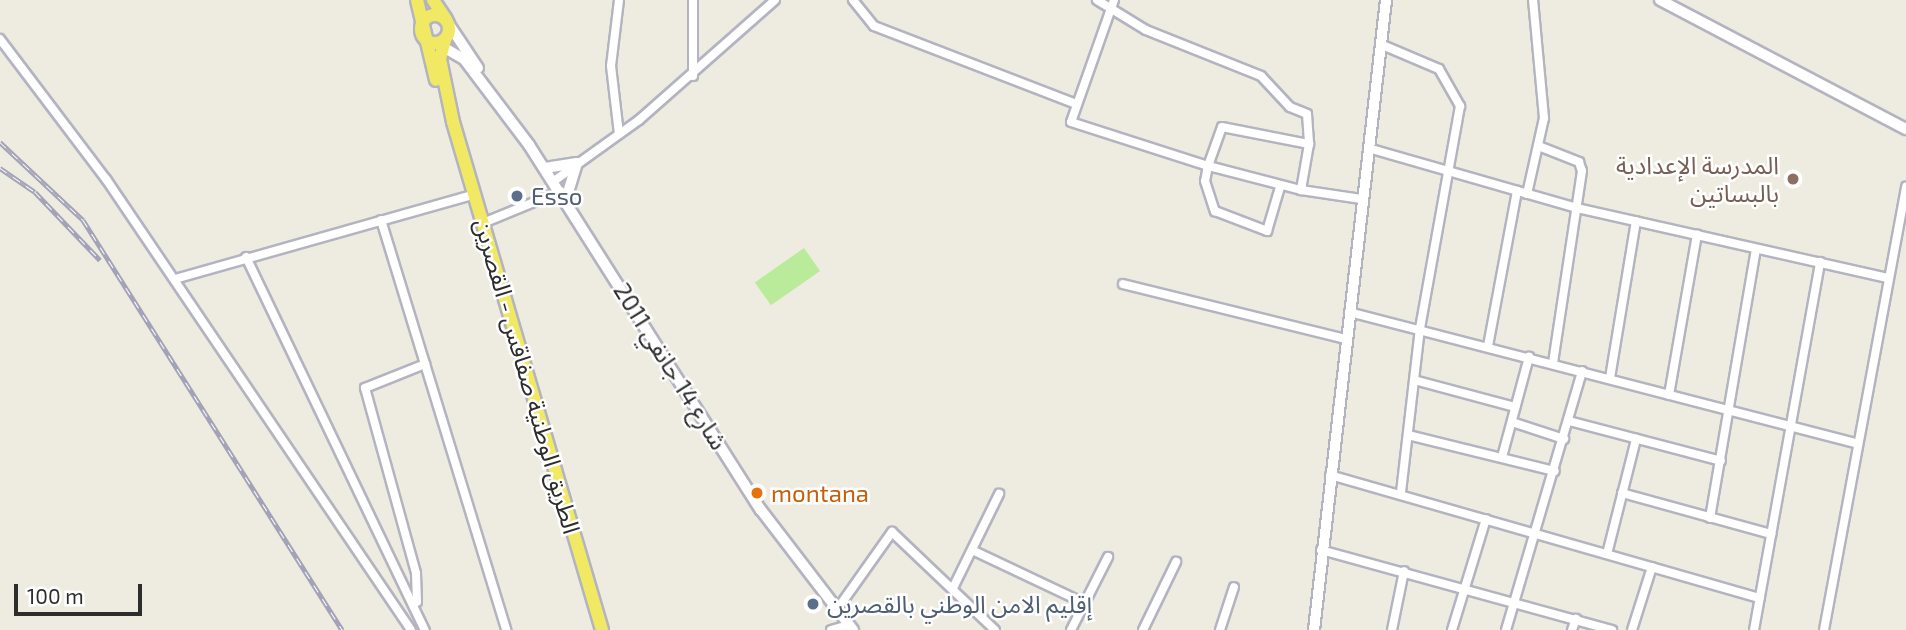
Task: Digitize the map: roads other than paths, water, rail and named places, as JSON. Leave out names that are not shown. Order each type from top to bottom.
[{"type":"main road","name":"الطريق الوطنية صفاقس - القصرين","points":[[417,0],[422,33],[475,194],[602,630]]},
{"type":"main road","name":"شارع 14 جانفي 2011","points":[[433,0],[495,98]]},
{"type":"main road","points":[[441,43],[422,33],[432,16],[448,23]]},
{"type":"main road","name":"الطريق الوطنية صفاقس - القصرين","points":[[448,23],[441,43],[441,71],[453,122]]},
{"type":"main road","name":"شارع 14 جانفي 2011","points":[[441,43],[464,59],[564,195],[761,510],[851,628]]},
{"type":"main road","points":[[545,168],[577,163]]},
{"type":"main road","points":[[564,195],[577,163]]},
{"type":"street","points":[[618,0],[611,66],[619,134]]},
{"type":"street","points":[[693,0],[693,76]]},
{"type":"street","points":[[554,181],[693,76],[775,0]]},
{"type":"street","points":[[853,0],[874,26],[1074,103]]},
{"type":"street","points":[[1097,0],[1113,4],[1146,30],[1261,76],[1290,107],[1307,114],[1309,144],[1301,190]]},
{"type":"street","points":[[1314,630],[1385,0]]},
{"type":"street","points":[[1527,194],[1541,147],[1544,77],[1533,0]]},
{"type":"street","points":[[1660,0],[1906,129]]},
{"type":"street","points":[[1113,4],[1074,103],[1070,118],[1075,127],[1280,187],[1362,199]]},
{"type":"street","points":[[0,39],[176,279],[218,351],[339,515],[411,630]]},
{"type":"street","points":[[1380,44],[1439,69],[1454,89],[1460,106],[1445,171],[1420,328],[1401,493]]},
{"type":"street","points":[[1280,187],[1267,231],[1215,211],[1205,181],[1208,166],[1228,125],[1309,144]]},
{"type":"street","points":[[1541,147],[1578,162],[1577,208],[1553,363]]},
{"type":"street","points":[[1368,149],[1577,208],[1888,278]]},
{"type":"street","points":[[1824,630],[1855,443],[1906,187]]},
{"type":"street","points":[[1488,346],[1517,191]]},
{"type":"street","points":[[176,279],[475,194]]},
{"type":"street","points":[[483,223],[564,195]]},
{"type":"street","points":[[381,220],[506,630]]},
{"type":"street","points":[[1610,378],[1636,221]]},
{"type":"street","points":[[1669,396],[1697,234]]},
{"type":"street","points":[[1710,518],[1756,249]]},
{"type":"street","points":[[246,257],[417,602],[425,630]]},
{"type":"street","points":[[1754,630],[1788,426],[1820,262]]},
{"type":"street","points":[[1123,284],[1346,339]]},
{"type":"street","points":[[1349,312],[1420,328],[1729,412],[1855,443]]},
{"type":"street","points":[[1502,457],[1529,357]]},
{"type":"street","points":[[417,602],[416,573],[365,388],[425,364]]},
{"type":"street","points":[[1506,630],[1538,536],[1582,371]]},
{"type":"street","points":[[1414,380],[1515,407]]},
{"type":"street","points":[[1569,421],[1721,461]]},
{"type":"street","points":[[1512,422],[1564,439]]},
{"type":"street","points":[[1408,435],[1555,471]]},
{"type":"street","points":[[1607,554],[1636,439]]},
{"type":"street","points":[[1330,475],[1401,493],[1538,536],[1760,598]]},
{"type":"street","points":[[1622,493],[1771,534]]},
{"type":"street","points":[[953,588],[999,494]]},
{"type":"street","points":[[1452,630],[1486,519]]},
{"type":"street","points":[[836,611],[892,532],[993,629]]},
{"type":"street","points":[[972,550],[1084,603]]},
{"type":"street","points":[[1321,550],[1516,601],[1612,630]]},
{"type":"street","points":[[1071,630],[1108,557]]},
{"type":"street","points":[[1143,630],[1176,562]]},
{"type":"street","points":[[1632,630],[1652,567]]},
{"type":"street","points":[[1392,630],[1405,571]]},
{"type":"street","points":[[1220,630],[1234,587]]},
{"type":"street","points":[[1572,630],[1576,619]]},
{"type":"street","points":[[831,630],[851,628]]},
{"type":"railway","points":[[0,142],[83,220],[342,630]]},
{"type":"railway","points":[[0,168],[35,192],[100,260]]},
{"type":"place","name":"المدرسة الإعدادية بالبساتين","points":[[1793,179]]},
{"type":"place","name":"Esso","points":[[517,196]]},
{"type":"place","name":"montana","points":[[757,493]]},
{"type":"place","name":"إقليم الامن الوطني بالقصرين","points":[[813,604]]}]
